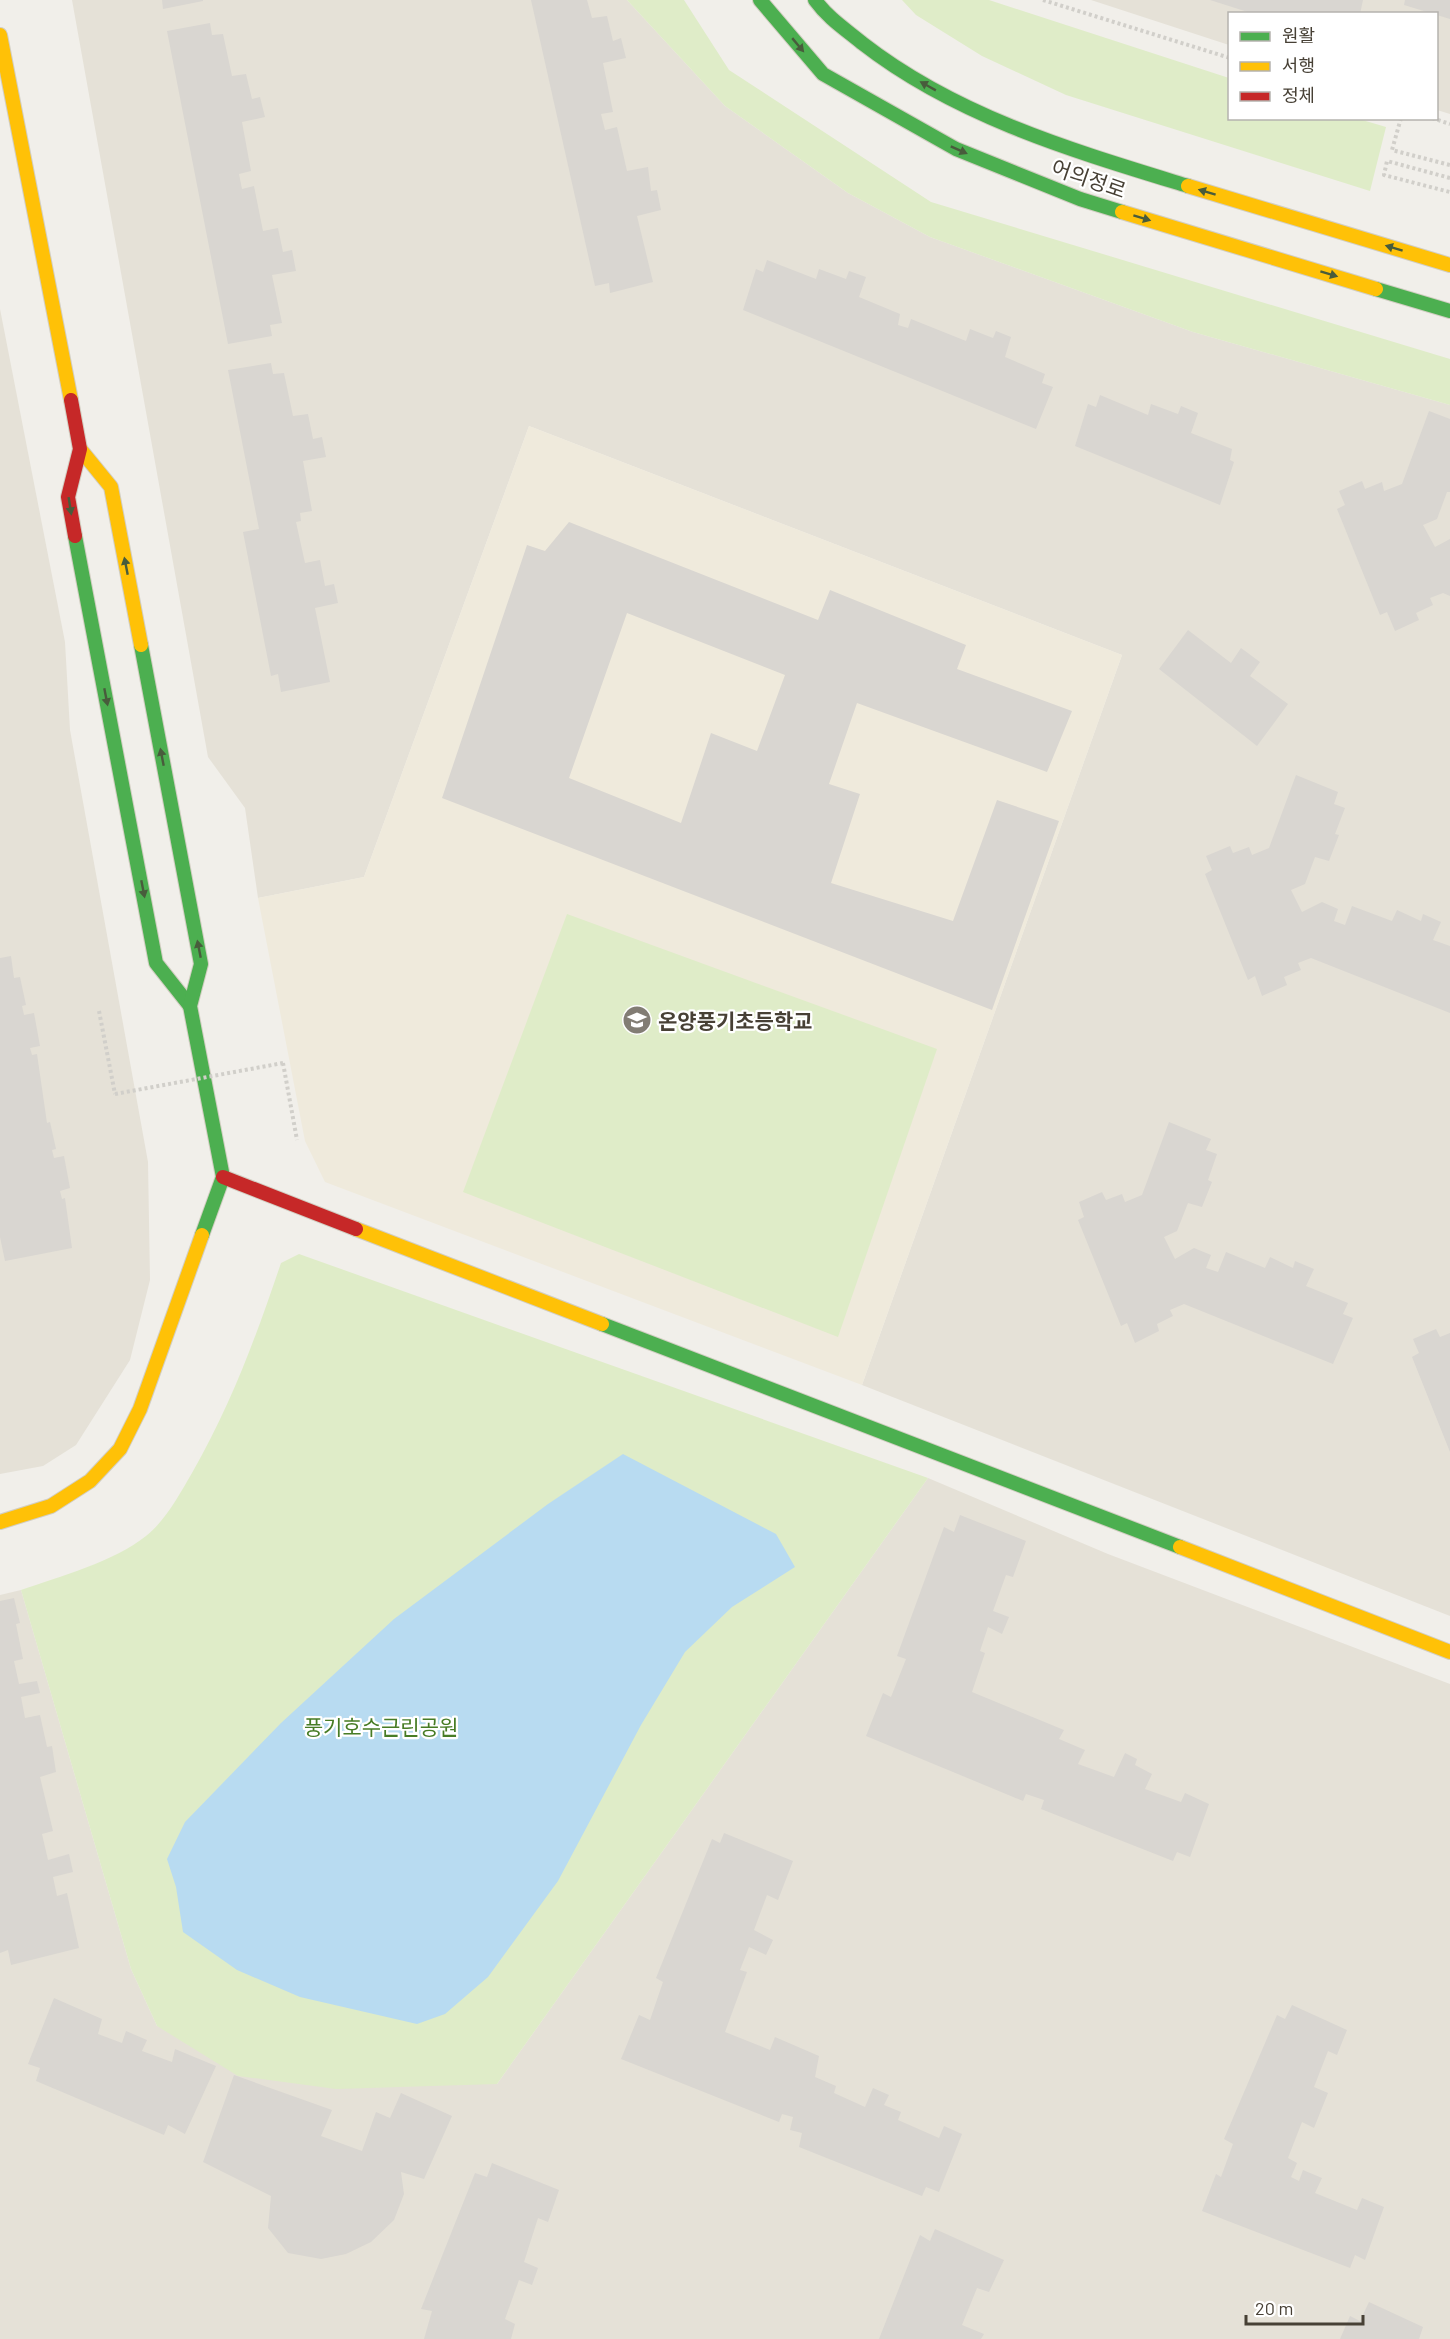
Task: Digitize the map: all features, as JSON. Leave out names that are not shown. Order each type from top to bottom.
[{"type":"street","name":"어의정로","points":[[760,0],[823,74],[956,149],[1080,199],[1450,311]]},
{"type":"street","name":"어의정로","points":[[814,0],[825,14],[893,67],[982,116],[1096,158],[1450,265]]},
{"type":"street","points":[[0,35],[80,449],[68,497],[156,963],[190,1006]]},
{"type":"street","points":[[0,1522],[51,1506],[90,1481],[120,1449],[140,1409],[223,1177],[190,1006],[201,964],[111,487],[80,449]]},
{"type":"street","points":[[223,1177],[1450,1652]]},
{"type":"path","points":[[1042,0],[1228,57]]},
{"type":"path","points":[[1400,120],[1392,150],[1450,165]]},
{"type":"path","points":[[1450,178],[1387,161],[1383,175],[1450,192]]},
{"type":"path","points":[[99,1011],[115,1094],[283,1063],[297,1140]]},
{"type":"shaded area","points":[[72,0],[627,0],[725,106],[848,193],[930,237],[1193,332],[1450,405],[1450,1616],[862,1385],[1122,655],[529,426],[364,877],[258,898],[245,808],[208,757]]},
{"type":"shaded area","points":[[1091,0],[1450,0],[1450,114],[1438,110],[1438,12],[1228,12],[1228,45]]},
{"type":"shaded area","points":[[0,309],[65,642],[70,730],[148,1162],[150,1280],[130,1360],[76,1445],[43,1466],[0,1474]]},
{"type":"shaded area","name":"온양풍기초등학교","points":[[529,426],[1122,655],[862,1385],[325,1182],[305,1141],[258,898],[364,877]]},
{"type":"shaded area","points":[[928,1478],[1108,1554],[1450,1684],[1450,2339],[0,2339],[0,1595],[21,1590],[131,1969],[157,2026],[497,2084]]},
{"type":"green space","points":[[627,0],[684,0],[729,70],[931,202],[1450,359],[1450,405],[1193,332],[930,237],[848,193],[725,106]]},
{"type":"green space","points":[[902,0],[989,0],[1228,78],[1228,120],[1362,120],[1386,127],[1370,191],[1066,95],[982,56],[916,15]]},
{"type":"green space","points":[[567,914],[937,1049],[838,1337],[463,1192]]},
{"type":"green space","name":"풍기호수근린공원","points":[[299,1254],[928,1478],[497,2084],[336,2089],[238,2076],[157,2026],[131,1969],[21,1590],[103,1561],[133,1545],[160,1522],[172,1507],[219,1422],[252,1344],[281,1263]]},
{"type":"water","points":[[623,1454],[776,1534],[795,1567],[732,1607],[685,1652],[641,1725],[558,1881],[488,1977],[445,2014],[417,2024],[300,1997],[237,1970],[183,1932],[176,1887],[167,1859],[185,1822],[281,1723],[394,1619],[548,1504]]},
{"type":"building","points":[[162,0],[203,0],[203,1],[163,9]]},
{"type":"building","points":[[531,0],[587,0],[592,18],[607,16],[613,41],[621,38],[626,58],[603,63],[613,112],[601,114],[605,130],[617,127],[627,171],[648,167],[651,191],[657,190],[661,210],[637,216],[653,282],[610,293],[609,283],[595,286]]},
{"type":"building","points":[[1210,0],[1363,0],[1360,12],[1248,12]]},
{"type":"building","points":[[1405,0],[1450,0],[1450,19],[1438,15],[1438,12],[1427,12],[1404,5]]},
{"type":"building","points":[[210,23],[212,35],[223,34],[232,76],[246,74],[252,99],[260,97],[265,117],[242,122],[251,171],[239,174],[242,189],[254,186],[263,231],[278,228],[283,252],[292,250],[296,271],[272,275],[282,323],[270,325],[272,336],[228,344],[167,31]]},
{"type":"building","points":[[767,260],[816,279],[819,269],[846,279],[849,271],[866,277],[859,297],[900,314],[898,325],[908,328],[911,319],[966,341],[970,329],[993,338],[996,331],[1011,337],[1005,357],[1045,374],[1042,383],[1053,387],[1036,429],[743,310],[756,269],[763,272]]},
{"type":"building","points":[[271,363],[273,374],[284,373],[293,416],[308,414],[313,439],[322,437],[326,457],[303,461],[312,511],[300,513],[301,521],[296,522],[305,563],[320,560],[325,586],[334,584],[338,603],[315,608],[330,682],[281,692],[278,674],[271,676],[243,532],[259,529],[228,370]]},
{"type":"building","points":[[1100,395],[1148,415],[1151,404],[1178,414],[1181,406],[1198,413],[1191,433],[1232,449],[1230,460],[1234,462],[1220,505],[1075,446],[1088,404],[1096,407]]},
{"type":"building","points":[[1429,411],[1450,419],[1450,492],[1447,492],[1437,519],[1423,525],[1435,547],[1450,539],[1450,596],[1443,593],[1430,598],[1433,605],[1416,613],[1419,620],[1395,631],[1387,612],[1380,615],[1337,509],[1345,505],[1339,491],[1362,481],[1365,489],[1382,482],[1384,491],[1402,484]]},
{"type":"building","points":[[569,522],[818,620],[830,590],[966,645],[957,669],[1072,711],[1047,772],[857,703],[829,784],[860,794],[831,883],[953,921],[997,800],[1059,821],[992,1010],[442,798],[527,545],[545,551]],"holes":[[[627,613],[785,675],[757,751],[711,733],[681,823],[569,778]]]},
{"type":"building","points":[[1188,630],[1231,663],[1241,648],[1260,662],[1250,676],[1288,704],[1257,746],[1159,669]]},
{"type":"building","points":[[1296,775],[1338,792],[1334,804],[1345,808],[1335,834],[1339,835],[1329,861],[1315,857],[1305,884],[1291,890],[1302,912],[1322,902],[1338,909],[1334,921],[1345,925],[1352,906],[1392,921],[1397,910],[1421,921],[1423,914],[1441,922],[1433,940],[1450,946],[1450,1013],[1311,958],[1298,963],[1301,970],[1284,977],[1287,985],[1262,996],[1255,976],[1248,980],[1205,874],[1212,870],[1206,856],[1230,846],[1233,853],[1249,847],[1252,855],[1269,848]]},
{"type":"building","points":[[11,956],[14,978],[20,977],[26,1005],[22,1006],[24,1015],[34,1013],[40,1046],[30,1048],[32,1055],[37,1054],[47,1123],[50,1122],[56,1149],[52,1150],[54,1158],[64,1156],[70,1188],[60,1191],[62,1199],[65,1198],[72,1248],[5,1261],[0,1237],[0,958]]},
{"type":"building","points":[[1169,1122],[1211,1139],[1206,1150],[1217,1154],[1208,1180],[1212,1182],[1202,1207],[1188,1203],[1177,1231],[1164,1237],[1175,1259],[1194,1248],[1211,1255],[1206,1268],[1218,1272],[1226,1252],[1265,1268],[1270,1257],[1293,1268],[1295,1261],[1314,1269],[1306,1286],[1348,1303],[1343,1314],[1353,1318],[1333,1364],[1184,1304],[1170,1310],[1173,1316],[1157,1324],[1159,1331],[1135,1343],[1127,1323],[1121,1326],[1078,1220],[1084,1217],[1079,1202],[1102,1192],[1106,1200],[1122,1194],[1125,1202],[1142,1195]]},
{"type":"building","points":[[1436,1329],[1440,1337],[1450,1333],[1450,1452],[1412,1357],[1419,1353],[1413,1339]]},
{"type":"building","points":[[960,1515],[1026,1541],[1013,1577],[1006,1575],[993,1611],[1009,1617],[1002,1634],[988,1627],[980,1651],[985,1653],[972,1692],[1064,1730],[1059,1739],[1085,1750],[1078,1764],[1114,1777],[1125,1753],[1137,1759],[1135,1765],[1152,1774],[1145,1789],[1181,1802],[1185,1793],[1209,1804],[1190,1857],[1177,1852],[1173,1861],[1041,1809],[1044,1800],[1026,1794],[1023,1801],[866,1736],[883,1693],[891,1697],[906,1659],[897,1656],[944,1527],[954,1532]]},
{"type":"building","points":[[14,1598],[20,1623],[16,1624],[23,1659],[14,1661],[19,1684],[37,1681],[40,1693],[21,1697],[25,1718],[40,1715],[47,1747],[52,1746],[56,1772],[40,1777],[53,1831],[42,1834],[48,1860],[69,1854],[73,1872],[53,1877],[57,1896],[67,1893],[79,1948],[11,1965],[8,1950],[0,1953],[0,1601]]},
{"type":"building","points":[[724,1833],[793,1861],[778,1900],[767,1895],[754,1930],[773,1940],[766,1955],[749,1947],[740,1970],[747,1972],[725,2032],[770,2050],[775,2037],[819,2056],[815,2077],[836,2086],[834,2093],[865,2107],[873,2088],[889,2095],[884,2105],[901,2112],[898,2120],[939,2138],[944,2126],[962,2134],[939,2192],[926,2187],[922,2196],[799,2147],[802,2133],[790,2130],[793,2117],[782,2114],[779,2122],[621,2059],[639,2015],[650,2020],[663,1982],[656,1978],[712,1839],[720,1843]]},
{"type":"building","points":[[54,1998],[102,2019],[98,2034],[122,2043],[126,2031],[147,2040],[142,2051],[172,2062],[175,2049],[216,2066],[185,2134],[168,2125],[164,2135],[36,2081],[40,2068],[28,2064]]},
{"type":"building","points":[[1292,2005],[1347,2030],[1337,2055],[1328,2051],[1314,2087],[1328,2093],[1314,2128],[1302,2122],[1288,2158],[1297,2163],[1291,2177],[1299,2181],[1303,2170],[1322,2178],[1315,2193],[1357,2210],[1362,2198],[1384,2207],[1365,2260],[1355,2255],[1350,2268],[1202,2211],[1216,2174],[1221,2177],[1233,2144],[1224,2139],[1277,2015],[1285,2019]]},
{"type":"building","points":[[234,2075],[332,2110],[321,2136],[362,2151],[376,2112],[390,2118],[401,2093],[452,2116],[424,2179],[401,2172],[404,2194],[394,2220],[371,2242],[346,2254],[321,2259],[288,2253],[268,2228],[271,2196],[203,2162]]},
{"type":"building","points":[[492,2163],[559,2190],[548,2222],[538,2218],[524,2262],[538,2268],[532,2285],[519,2280],[505,2319],[515,2324],[511,2339],[424,2339],[432,2311],[421,2309],[475,2173],[487,2177]]},
{"type":"building","points":[[935,2229],[1004,2260],[989,2292],[977,2288],[962,2325],[984,2334],[981,2339],[879,2339],[920,2235],[930,2241]]},
{"type":"building","points":[[1369,2302],[1423,2327],[1419,2339],[1340,2339],[1350,2316],[1360,2321]]},
{"type":"traffic: fast","points":[[760,0],[823,74],[956,149],[1080,199],[1122,212]]},
{"type":"traffic: fast","points":[[815,0],[837,23],[899,69],[977,112],[1060,145],[1188,186]]},
{"type":"traffic: fast","points":[[1376,289],[1450,311]]},
{"type":"traffic: fast","points":[[75,536],[156,963],[190,1006]]},
{"type":"traffic: fast","points":[[141,645],[201,964],[190,1006],[223,1177],[202,1235]]},
{"type":"traffic: fast","points":[[602,1324],[1180,1547]]},
{"type":"traffic: slow","points":[[0,35],[71,400]]},
{"type":"traffic: slow","points":[[1188,186],[1450,265]]},
{"type":"traffic: slow","points":[[1122,212],[1376,289]]},
{"type":"traffic: slow","points":[[80,449],[111,487],[141,645]]},
{"type":"traffic: slow","points":[[356,1229],[602,1324]]},
{"type":"traffic: slow","points":[[0,1522],[51,1506],[90,1481],[120,1449],[140,1409],[202,1235]]},
{"type":"traffic: slow","points":[[1180,1547],[1450,1652]]},
{"type":"traffic: jam","points":[[71,400],[80,449],[68,497],[75,536]]},
{"type":"traffic: jam","points":[[223,1177],[356,1229]]},
{"type":"place","name":"온양풍기초등학교","points":[[637,1020]]}]
